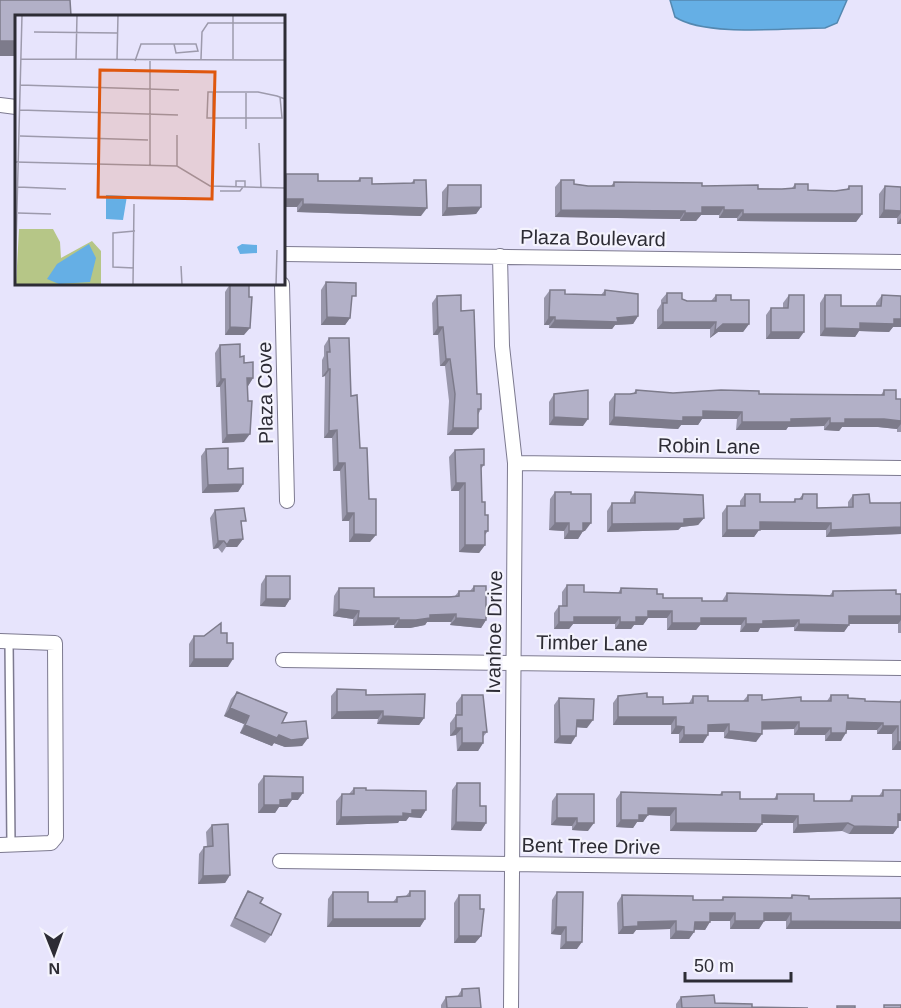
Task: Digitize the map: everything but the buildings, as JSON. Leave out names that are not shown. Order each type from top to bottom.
[{"type":"street","points":[[0,105],[15,107]]},
{"type":"street","name":"Plaza Boulevard","points":[[285,254],[901,262]]},
{"type":"street","name":"Ivanhoe Drive","points":[[500,256],[502,346],[516,463],[511,1008]]},
{"type":"street","name":"Plaza Cove","points":[[282,285],[287,501]]},
{"type":"street","name":"Robin Lane","points":[[516,463],[901,468]]},
{"type":"street","points":[[4,641],[56,643],[56,837],[51,843],[5,844]]},
{"type":"street","name":"Timber Lane","points":[[283,660],[901,668]]},
{"type":"street","name":"Bent Tree Drive","points":[[280,861],[901,869]]},
{"type":"lane","points":[[4,641],[5,844]]},
{"type":"water","points":[[670,0],[847,0],[837,23],[825,28],[747,30],[706,27],[689,23],[675,17]]}]
